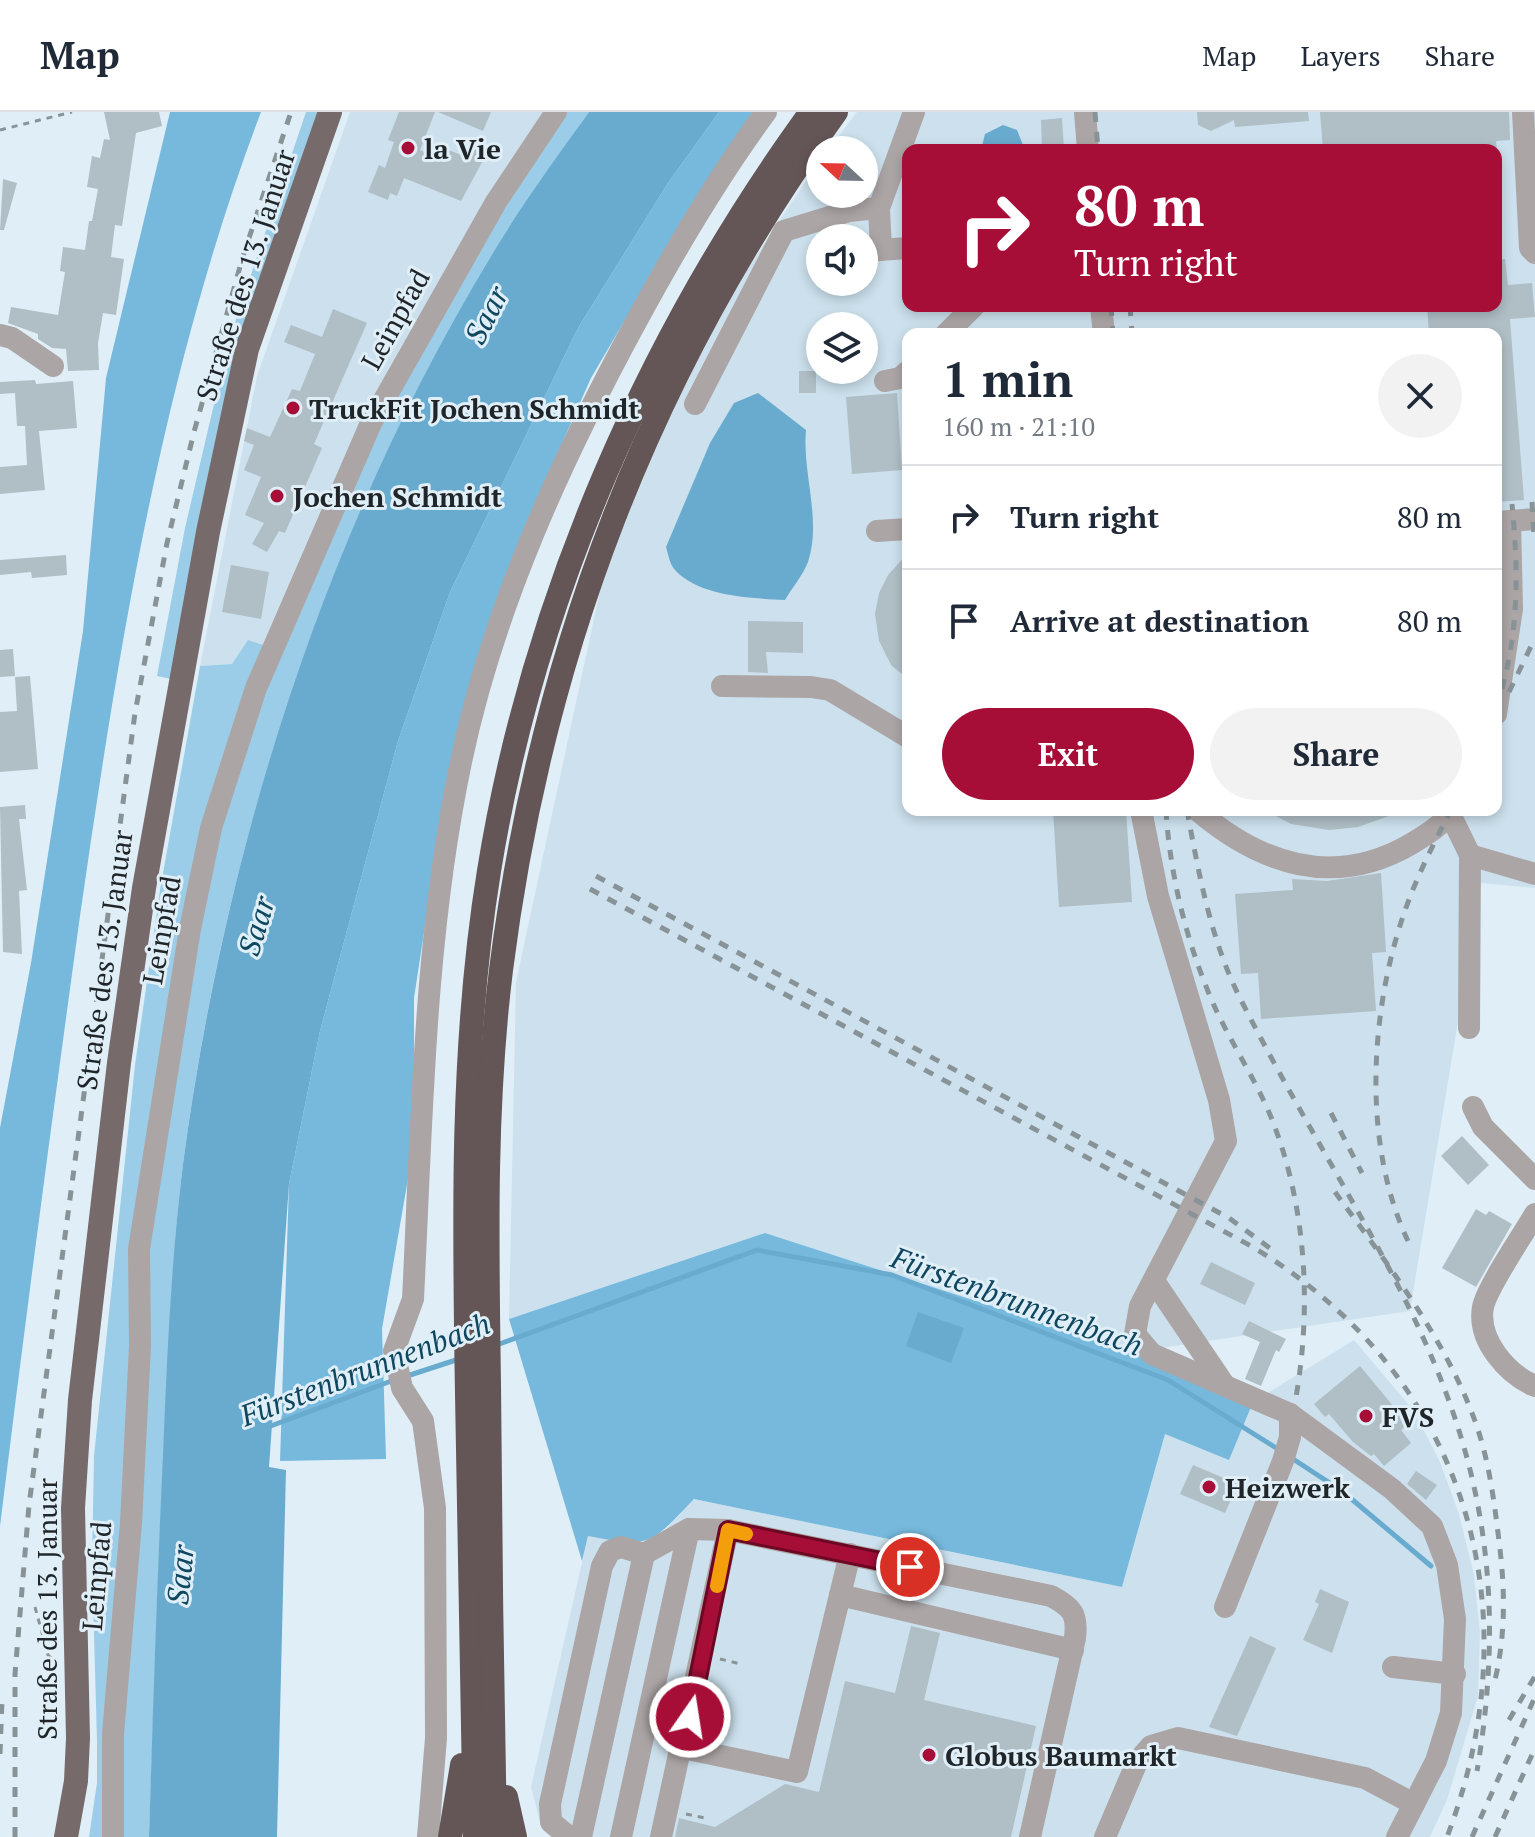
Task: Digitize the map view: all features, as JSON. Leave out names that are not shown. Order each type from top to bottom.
[{"type":"highway","points":[[475,1837],[482,1707],[478,1372],[467,1131],[477,965],[503,796],[535,670],[590,513],[643,392],[712,262],[811,112]]},
{"type":"highway","points":[[476,1331],[501,971],[530,797],[559,674],[610,520],[695,334],[769,209],[836,112]]},
{"type":"highway","points":[[450,1837],[482,1707]]},
{"type":"highway","points":[[482,1707],[495,1837]]},
{"type":"highway","points":[[482,1707],[515,1837]]},
{"type":"main road","name":"Straße des 13. Januar","points":[[66,1837],[76,1781],[73,1508],[80,1400],[119,1063],[159,791],[243,361],[330,112]]},
{"type":"street","name":"Leinpfad","points":[[113,1837],[113,1734],[131,1523],[140,1346],[139,1249],[188,944],[211,828],[256,688],[371,423],[496,202],[556,112]]},
{"type":"street","points":[[428,1837],[436,1738],[435,1508],[423,1421],[400,1380],[394,1351],[413,1299],[430,981],[439,895],[461,763],[489,655],[546,507],[590,406],[670,259],[766,112]]},
{"type":"street","points":[[902,144],[914,112]]},
{"type":"street","points":[[1085,112],[1088,144]]},
{"type":"street","points":[[1523,112],[1530,248],[1535,253]]},
{"type":"street","points":[[877,224],[879,208],[902,145]]},
{"type":"street","points":[[695,404],[784,231],[849,211],[879,208]]},
{"type":"street","points":[[878,250],[902,248]]},
{"type":"street","points":[[952,328],[968,312]]},
{"type":"street","points":[[0,335],[12,338],[53,366]]},
{"type":"street","points":[[885,381],[902,376]]},
{"type":"street","points":[[1502,675],[1512,609],[1504,579],[1503,522],[1535,519]]},
{"type":"street","points":[[877,531],[902,529]]},
{"type":"street","points":[[722,686],[830,690],[902,733]]},
{"type":"street","points":[[1142,816],[1158,896],[1219,1100],[1226,1141],[1140,1306],[1135,1334],[1152,1354],[1290,1414],[1392,1489],[1432,1526],[1447,1565],[1453,1606],[1455,1674],[1451,1713],[1436,1761],[1397,1837]]},
{"type":"street","points":[[1205,816],[1247,847],[1273,858],[1317,867],[1352,866],[1377,860],[1429,833],[1448,816]]},
{"type":"street","points":[[1454,816],[1470,855],[1469,1028]]},
{"type":"street","points":[[1470,855],[1535,874]]},
{"type":"street","points":[[1473,1107],[1483,1127],[1535,1179]]},
{"type":"street","points":[[1535,1214],[1483,1306],[1484,1330],[1491,1348],[1505,1365],[1535,1386]]},
{"type":"street","points":[[1154,1281],[1223,1383]]},
{"type":"street","points":[[1225,1607],[1283,1461],[1290,1437],[1290,1414]]},
{"type":"street","points":[[621,1837],[689,1529]]},
{"type":"street","points":[[569,1837],[551,1822],[550,1804],[602,1566],[610,1551],[621,1547],[644,1554],[689,1529],[728,1530],[850,1554],[1051,1596],[1071,1608],[1076,1615],[1073,1650],[1030,1837]]},
{"type":"street","points":[[661,1837],[683,1748],[728,1530]]},
{"type":"street","points":[[581,1837],[644,1554]]},
{"type":"street","points":[[683,1748],[797,1772],[850,1554]]},
{"type":"street","points":[[840,1595],[1073,1650]]},
{"type":"street","points":[[1393,1667],[1455,1674]]},
{"type":"street","points":[[1105,1837],[1137,1762],[1151,1746],[1178,1738],[1365,1778],[1414,1804]]},
{"type":"path","points":[[0,130],[72,112]]},
{"type":"path","points":[[35,1607],[48,1655],[59,1666],[76,1668]]},
{"type":"shaded area","points":[[170,112],[261,112],[197,308],[148,509],[129,610],[80,916],[0,1526],[0,1128],[31,963],[83,631],[106,378]]},
{"type":"shaded area","points":[[306,112],[320,112],[171,679],[157,676],[185,528],[229,340]]},
{"type":"shaded area","points":[[350,112],[546,112],[489,197],[396,356],[362,421],[263,645],[240,655],[232,664],[200,666],[257,376]]},
{"type":"shaded area","points":[[566,112],[589,112],[509,233],[438,357],[376,483],[321,612],[275,745],[236,881],[206,1021],[176,1229],[149,1837],[89,1837],[97,1783],[92,1563],[94,1456],[135,1065],[160,890],[200,666],[232,664],[248,640],[263,645],[446,308],[524,176]]},
{"type":"shaded area","points":[[719,112],[759,112],[663,255],[591,378],[525,527],[446,789],[414,998],[414,1144],[382,1329],[386,1459],[280,1461],[289,1184],[320,1031],[398,741],[450,592],[578,328],[668,183]]},
{"type":"shaded area","points":[[857,112],[1535,112],[1535,888],[1481,883],[1410,1311],[1134,1352],[765,1233],[509,1319],[516,982],[604,572],[662,434],[723,306],[806,181],[806,208],[878,208],[878,136],[839,136]]},
{"type":"shaded area","points":[[765,1233],[1134,1352],[1253,1402],[1229,1460],[1165,1434],[1122,1587],[694,1499],[668,1526],[648,1539],[625,1542],[588,1536],[582,1561],[509,1319]]},
{"type":"shaded area","points":[[1354,1340],[1414,1411],[1440,1462],[1459,1514],[1474,1575],[1480,1633],[1478,1696],[1447,1800],[1430,1837],[551,1837],[542,1829],[531,1787],[588,1536],[663,1532],[694,1499],[1122,1587],[1165,1434],[1253,1402]]},
{"type":"water","name":"Saar","points":[[589,112],[719,112],[668,183],[578,328],[450,592],[398,741],[320,1031],[289,1184],[269,1467],[286,1470],[277,1837],[149,1837],[175,1236],[202,1043],[227,922],[257,803],[294,685],[336,569],[385,456],[440,346],[501,240]]},
{"type":"water","points":[[1003,125],[1017,130],[1023,144],[982,144],[985,134]]},
{"type":"water","points":[[758,393],[806,430],[812,546],[806,567],[785,600],[727,594],[698,586],[675,570],[666,547],[710,443],[734,403]]},
{"type":"water","points":[[918,1312],[964,1328],[951,1363],[906,1346]]},
{"type":"building","points":[[104,112],[159,112],[162,126],[136,133],[122,226],[115,225],[111,257],[124,259],[116,315],[103,313],[98,343],[99,370],[68,371],[66,349],[52,348],[38,339],[38,334],[8,323],[11,307],[58,315],[65,272],[60,271],[63,247],[85,250],[89,221],[92,221],[98,189],[87,187],[92,156],[100,158],[104,139],[110,140]]},
{"type":"building","points":[[399,112],[435,112],[420,150],[442,159],[446,149],[464,156],[470,145],[487,153],[461,201],[404,178],[397,196],[390,193],[388,200],[368,192],[379,165],[385,168],[394,142],[388,140]]},
{"type":"building","points":[[438,112],[491,112],[483,131]]},
{"type":"building","points":[[1197,112],[1308,112],[1309,121],[1235,127],[1234,120],[1211,131],[1198,125]]},
{"type":"building","points":[[1320,112],[1509,112],[1510,140],[1496,141],[1496,144],[1323,144]]},
{"type":"building","points":[[1062,118],[1064,144],[1042,144],[1041,120]]},
{"type":"building","points":[[3,179],[17,183],[4,230],[0,230]]},
{"type":"building","points":[[1502,259],[1505,259],[1508,285],[1532,283],[1535,317],[1510,319],[1524,500],[1502,502],[1502,328],[1429,328],[1427,312],[1502,312]]},
{"type":"building","points":[[333,309],[367,323],[314,444],[322,448],[285,533],[279,531],[267,552],[252,544],[264,523],[245,515],[261,477],[244,470],[254,445],[244,441],[247,428],[270,437],[292,389],[300,391],[315,354],[284,342],[291,325],[322,337]]},
{"type":"building","points":[[799,371],[806,371],[806,384],[816,384],[816,393],[799,393]]},
{"type":"building","points":[[35,380],[36,384],[73,381],[77,428],[39,431],[45,490],[0,494],[0,467],[27,465],[25,426],[17,426],[15,393],[0,394],[0,382]]},
{"type":"building","points":[[897,393],[902,470],[852,474],[846,397]]},
{"type":"building","points":[[66,555],[67,575],[32,578],[31,572],[0,575],[0,560]]},
{"type":"building","points":[[902,560],[902,674],[891,665],[879,641],[875,614],[879,593],[888,575]]},
{"type":"building","points":[[231,565],[269,572],[261,619],[222,612]]},
{"type":"building","points":[[748,621],[803,622],[803,653],[766,652],[768,673],[748,672]]},
{"type":"building","points":[[13,649],[15,676],[0,677],[0,650]]},
{"type":"building","points":[[30,676],[38,769],[0,772],[0,712],[17,711],[15,677]]},
{"type":"building","points":[[25,805],[26,819],[19,819],[27,890],[19,891],[22,954],[3,952],[0,807]]},
{"type":"building","points":[[1053,816],[1126,816],[1132,902],[1059,907]]},
{"type":"building","points":[[1276,816],[1389,816],[1358,827],[1329,830],[1291,824]]},
{"type":"building","points":[[1381,873],[1386,952],[1372,953],[1376,1011],[1261,1019],[1258,973],[1241,974],[1235,894],[1293,890],[1292,879],[1327,881]]},
{"type":"building","points":[[1462,1136],[1489,1165],[1468,1185],[1441,1156]]},
{"type":"building","points":[[1476,1209],[1486,1215],[1489,1211],[1512,1224],[1476,1287],[1442,1268]]},
{"type":"building","points":[[1211,1262],[1255,1283],[1245,1305],[1200,1284]]},
{"type":"building","points":[[1249,1321],[1286,1339],[1279,1352],[1276,1350],[1261,1386],[1245,1379],[1260,1342],[1242,1334]]},
{"type":"building","name":"FVS","points":[[1360,1366],[1408,1424],[1401,1430],[1411,1443],[1384,1466],[1374,1454],[1371,1456],[1353,1442],[1329,1414],[1325,1417],[1314,1404]]},
{"type":"building","points":[[1193,1465],[1238,1484],[1225,1513],[1180,1494]]},
{"type":"building","points":[[1416,1471],[1437,1485],[1426,1500],[1407,1484]]},
{"type":"building","points":[[1320,1589],[1349,1602],[1332,1653],[1303,1640],[1319,1604],[1315,1602]]},
{"type":"building","name":"Globus Baumarkt","points":[[911,1626],[940,1633],[924,1700],[1036,1726],[1011,1837],[675,1837],[679,1818],[715,1827],[785,1784],[819,1792],[845,1681],[895,1693]]},
{"type":"building","points":[[1250,1636],[1276,1648],[1237,1736],[1209,1727]]},
{"type":"waterway","name":"Fürstenbrunnenbach","points":[[494,1346],[757,1250],[892,1275],[1168,1380],[1281,1451]]},
{"type":"waterway","name":"Fürstenbrunnenbach","points":[[407,1376],[459,1359]]},
{"type":"waterway","name":"Fürstenbrunnenbach","points":[[268,1427],[394,1380]]},
{"type":"waterway","name":"Fürstenbrunnenbach","points":[[1290,1457],[1342,1491],[1431,1566]]},
{"type":"railway","points":[[15,1837],[15,1674],[29,1505],[135,713],[167,543],[194,432],[243,256],[291,112]]},
{"type":"railway","points":[[1095,112],[1098,144]]},
{"type":"railway","points":[[1111,312],[1113,328]]},
{"type":"railway","points":[[1130,312],[1132,328]]},
{"type":"railway","points":[[1532,502],[1534,536]]},
{"type":"railway","points":[[1502,689],[1515,607],[1516,556],[1512,504]]},
{"type":"railway","points":[[1509,692],[1535,638]]},
{"type":"railway","points":[[1166,816],[1177,889],[1198,966],[1218,1014],[1271,1117],[1292,1185],[1303,1255],[1304,1291],[1304,1327],[1296,1397]]},
{"type":"railway","points":[[1188,816],[1207,908],[1231,979],[1392,1275],[1433,1360],[1465,1449],[1484,1545],[1489,1651],[1477,1771]]},
{"type":"railway","points":[[1408,1241],[1393,1202],[1377,1118],[1379,1030],[1394,944],[1422,869],[1448,816]]},
{"type":"railway","points":[[596,876],[1229,1218],[1271,1249]]},
{"type":"railway","points":[[590,889],[1251,1246],[1324,1299],[1384,1360],[1430,1428],[1462,1503],[1480,1582],[1484,1665],[1473,1751],[1447,1837]]},
{"type":"railway","points":[[1331,1113],[1362,1173]]},
{"type":"railway","points":[[1335,1192],[1394,1273],[1431,1331],[1448,1360],[1480,1436],[1493,1495],[1502,1576],[1503,1628],[1495,1680]]},
{"type":"railway","points":[[1509,1720],[1535,1676]]},
{"type":"railway","points":[[1472,1837],[1535,1697]]},
{"type":"railway","points":[[0,1754],[2,1700]]},
{"type":"railway","points":[[1495,1837],[1535,1748]]},
{"type":"slow traffic","points":[[717,1586],[728,1530],[746,1534]]},
{"type":"place","name":"la Vie","points":[[408,148]]},
{"type":"place","name":"TruckFit Jochen Schmidt","points":[[293,408]]},
{"type":"place","name":"Jochen Schmidt","points":[[277,496]]},
{"type":"place","name":"FVS","points":[[1366,1416]]},
{"type":"place","name":"Heizwerk","points":[[1209,1487]]},
{"type":"place","name":"Globus Baumarkt","points":[[929,1755]]},
{"type":"route","points":[[690,1717],[728,1530],[910,1567]]}]
